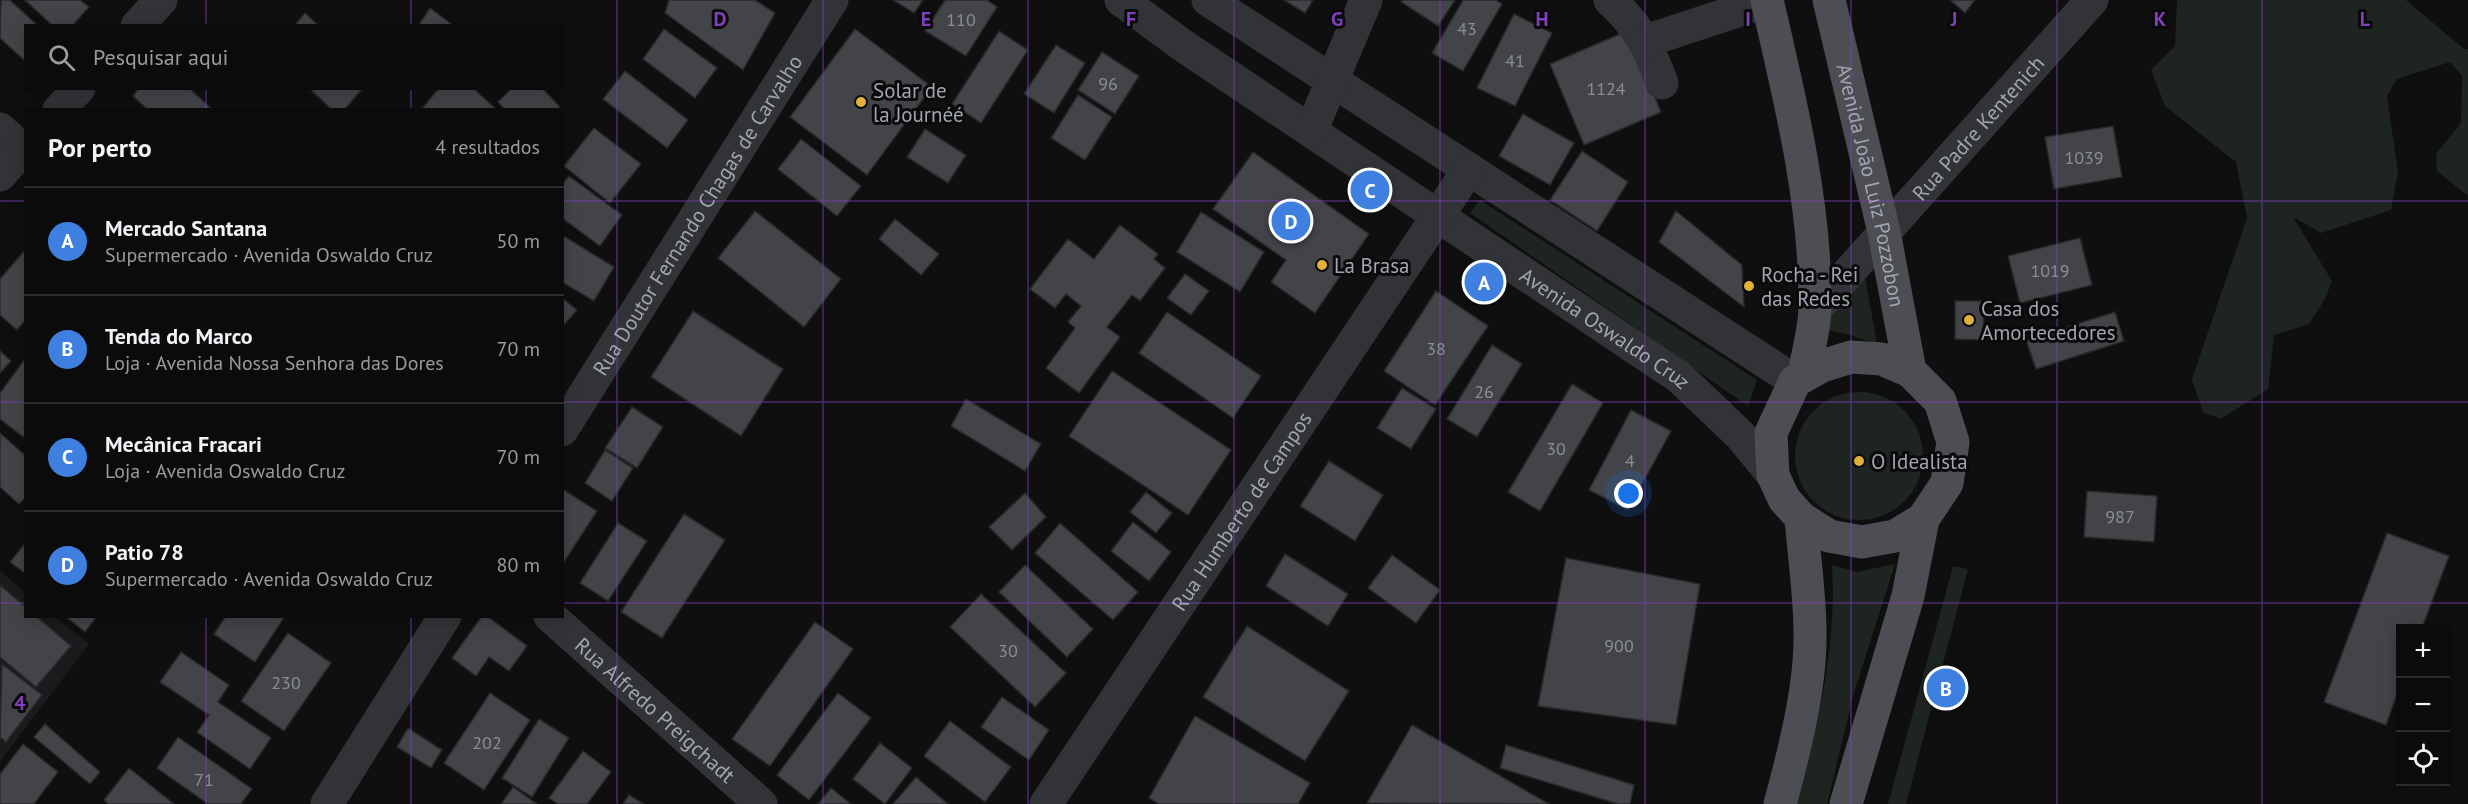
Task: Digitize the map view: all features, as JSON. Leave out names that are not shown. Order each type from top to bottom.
[{"type":"main road","points":[[1767,0],[1797,132],[1813,258],[1816,309],[1800,377],[1771,433],[1773,475],[1784,499],[1801,519],[1829,536],[1862,542],[1895,536],[1923,519]]},
{"type":"main road","name":"Avenida João Luiz Pozzobon","points":[[1829,0],[1884,232],[1910,371]]},
{"type":"main road","points":[[1800,377],[1851,357],[1882,359],[1910,371],[1940,401],[1953,442],[1947,483],[1923,519],[1908,596],[1846,804]]},
{"type":"main road","points":[[1780,804],[1807,677],[1810,635],[1801,519]]},
{"type":"street","points":[[139,24],[161,0]]},
{"type":"street","name":"Rua Doutor Fernando Chagas de Carvalho","points":[[564,427],[832,0]]},
{"type":"street","name":"Avenida Oswaldo Cruz","points":[[1121,0],[1311,131],[1679,377],[1740,435],[1773,475]]},
{"type":"street","points":[[1208,0],[1469,169],[1800,377]]},
{"type":"street","points":[[1311,131],[1334,81],[1340,58],[1366,0]]},
{"type":"street","points":[[1610,0],[1630,18],[1646,41],[1662,83]]},
{"type":"street","points":[[1646,41],[1767,0]]},
{"type":"street","name":"Rua Padre Kentenich","points":[[1816,309],[2092,0]]},
{"type":"street","points":[[61,108],[77,90]]},
{"type":"street","points":[[0,175],[18,144]]},
{"type":"street","name":"Rua Humberto de Campos","points":[[1046,804],[1469,169]]},
{"type":"street","points":[[327,804],[445,618]]},
{"type":"street","name":"Rua Alfredo Preigchadt","points":[[552,618],[760,804]]},
{"type":"shaded area","points":[[2177,0],[2406,0],[2464,49],[2468,49],[2468,196],[2437,171],[2436,154],[2461,123],[2462,76],[2450,62],[2397,79],[2387,96],[2398,172],[2391,210],[2321,233],[2293,217],[2332,281],[2325,299],[2309,324],[2274,335],[2268,389],[2221,419],[2203,412],[2192,379],[2247,218],[2236,162],[2165,106],[2151,70],[2175,46]]},
{"type":"shaded area","points":[[1480,200],[1757,380],[1748,406],[1470,213]]},
{"type":"shaded area","points":[[1863,265],[1877,344],[1827,330],[1832,311]]},
{"type":"shaded area","points":[[1859,392],[1884,397],[1904,411],[1918,431],[1923,456],[1918,481],[1904,501],[1884,515],[1859,520],[1834,515],[1814,501],[1800,481],[1795,456],[1800,431],[1814,411],[1834,397]]},
{"type":"shaded area","points":[[1895,564],[1854,693],[1827,804],[1796,804],[1812,745],[1829,656],[1833,596],[1832,565],[1857,572]]},
{"type":"shaded area","points":[[1953,566],[1968,569],[1906,804],[1888,804]]},
{"type":"shaded area","points":[[0,571],[24,591],[24,618],[56,618],[89,644],[0,762]]},
{"type":"building","points":[[1,0],[10,0],[36,24],[24,24],[24,60],[0,38]]},
{"type":"building","points":[[25,0],[80,0],[89,7],[74,24],[51,24]]},
{"type":"building","points":[[669,0],[755,0],[775,13],[743,70],[665,13]]},
{"type":"building","points":[[893,0],[923,0],[914,13]]},
{"type":"building","points":[[945,0],[987,0],[997,7],[966,56],[925,31]]},
{"type":"building","points":[[1284,0],[1313,0],[1305,13]]},
{"type":"building","points":[[1403,0],[1455,0],[1438,26],[1401,2]]},
{"type":"building","points":[[1463,0],[1496,0],[1502,4],[1463,71],[1432,53]]},
{"type":"building","points":[[1950,0],[1975,0],[1965,13]]},
{"type":"building","points":[[430,8],[451,24],[419,24]]},
{"type":"building","points":[[305,13],[317,24],[296,24]]},
{"type":"building","points":[[1514,14],[1552,33],[1515,106],[1477,88]]},
{"type":"building","points":[[664,29],[717,68],[695,98],[643,59]]},
{"type":"building","name":"Solar de la Journéé","points":[[855,29],[932,87],[867,175],[790,117]]},
{"type":"building","points":[[999,31],[1028,50],[981,123],[952,104]]},
{"type":"building","points":[[1627,31],[1661,112],[1584,145],[1550,64]]},
{"type":"building","points":[[1056,45],[1085,63],[1054,113],[1024,94]]},
{"type":"building","points":[[1102,52],[1139,76],[1115,114],[1078,90]]},
{"type":"building","points":[[625,71],[688,120],[667,148],[603,99]]},
{"type":"building","points":[[138,90],[191,90],[211,108],[146,108],[133,96]]},
{"type":"building","points":[[311,90],[361,90],[346,108],[330,108]]},
{"type":"building","points":[[437,90],[475,90],[495,108],[423,108]]},
{"type":"building","points":[[510,90],[544,90],[560,107],[503,108],[498,102]]},
{"type":"building","points":[[1078,95],[1112,117],[1085,160],[1051,138]]},
{"type":"building","points":[[1523,114],[1574,143],[1550,185],[1499,156]]},
{"type":"building","points":[[2113,126],[2122,177],[2054,189],[2045,137]]},
{"type":"building","points":[[594,128],[641,164],[610,203],[564,166]]},
{"type":"building","points":[[925,129],[966,155],[948,183],[907,157]]},
{"type":"building","points":[[801,139],[861,186],[837,216],[778,169]]},
{"type":"building","points":[[1582,151],[1628,182],[1597,231],[1550,200]]},
{"type":"building","points":[[1253,152],[1369,234],[1315,313],[1271,282],[1286,260],[1213,209]]},
{"type":"building","points":[[569,176],[622,215],[600,246],[564,219],[564,182]]},
{"type":"building","points":[[755,211],[841,279],[804,327],[718,258]]},
{"type":"building","points":[[1676,211],[1742,265],[1744,307],[1659,242]]},
{"type":"building","points":[[1201,212],[1264,252],[1240,292],[1177,252]]},
{"type":"building","points":[[895,219],[939,254],[921,275],[879,239]]},
{"type":"building","points":[[1120,225],[1158,254],[1154,259],[1165,268],[1140,301],[1132,295],[1107,327],[1120,337],[1079,393],[1046,368],[1075,328],[1068,322],[1081,306],[1066,294],[1055,308],[1030,289],[1068,239],[1094,259]]},
{"type":"building","points":[[564,236],[614,267],[594,301],[564,283]]},
{"type":"building","points":[[2080,238],[2092,285],[2020,303],[2008,256]]},
{"type":"building","points":[[24,251],[24,322],[17,330],[0,315],[0,279]]},
{"type":"building","points":[[1185,274],[1209,291],[1191,315],[1167,298]]},
{"type":"building","points":[[1436,291],[1488,326],[1435,405],[1384,371]]},
{"type":"building","points":[[564,300],[577,310],[564,325]]},
{"type":"building","name":"Casa dos Amortecedores","points":[[1955,301],[1984,301],[1983,340],[1955,339]]},
{"type":"building","points":[[693,311],[783,369],[741,436],[651,377]]},
{"type":"building","points":[[1167,312],[1261,376],[1233,418],[1139,353]]},
{"type":"building","points":[[2115,312],[2124,341],[2036,369],[2026,340]]},
{"type":"building","points":[[1492,345],[1522,364],[1477,437],[1447,419]]},
{"type":"building","points":[[0,351],[11,361],[0,373]]},
{"type":"building","points":[[24,360],[24,437],[0,419],[0,393]]},
{"type":"building","points":[[1112,371],[1231,450],[1188,515],[1069,436]]},
{"type":"building","points":[[1572,384],[1603,403],[1540,511],[1508,492]]},
{"type":"building","points":[[1402,388],[1436,409],[1411,449],[1377,428]]},
{"type":"building","points":[[966,399],[1041,444],[1025,471],[951,426]]},
{"type":"building","points":[[632,407],[663,427],[637,468],[605,448]]},
{"type":"building","points":[[1631,410],[1671,431],[1628,510],[1589,490]]},
{"type":"building","points":[[0,433],[24,454],[24,499],[19,504],[0,487]]},
{"type":"building","points":[[605,450],[633,468],[612,501],[585,483]]},
{"type":"building","points":[[1329,461],[1383,495],[1355,541],[1300,506]]},
{"type":"building","points":[[564,490],[597,511],[564,562]]},
{"type":"building","points":[[2087,491],[2157,496],[2154,542],[2084,537]]},
{"type":"building","points":[[1146,492],[1172,513],[1156,533],[1130,512]]},
{"type":"building","points":[[1025,493],[1046,517],[1012,550],[989,527]]},
{"type":"building","points":[[684,514],[725,540],[662,638],[621,612]]},
{"type":"building","points":[[1133,522],[1171,552],[1149,581],[1111,551]]},
{"type":"building","points":[[618,523],[647,541],[608,601],[580,583]]},
{"type":"building","points":[[1060,523],[1138,592],[1113,620],[1035,553]]},
{"type":"building","points":[[2387,533],[2449,556],[2424,624],[2396,624],[2396,697],[2386,725],[2324,702]]},
{"type":"building","points":[[24,544],[24,572],[10,562]]},
{"type":"building","points":[[1285,554],[1348,594],[1328,626],[1266,586]]},
{"type":"building","points":[[1392,555],[1440,590],[1416,623],[1368,588]]},
{"type":"building","points":[[1566,558],[1700,584],[1676,725],[1538,706]]},
{"type":"building","points":[[1025,565],[1093,629],[1067,657],[999,592]]},
{"type":"building","points":[[0,585],[24,605],[24,618],[38,618],[71,646],[36,687],[0,657]]},
{"type":"building","points":[[981,594],[1066,673],[1035,707],[950,627]]},
{"type":"building","points":[[68,618],[96,618],[85,632]]},
{"type":"building","points":[[225,618],[284,618],[255,662],[214,634]]},
{"type":"building","points":[[481,618],[490,618],[527,646],[509,671],[489,657],[476,676],[452,658]]},
{"type":"building","points":[[815,622],[853,649],[770,766],[732,739]]},
{"type":"building","points":[[1247,626],[1349,691],[1305,761],[1203,697]]},
{"type":"building","points":[[288,633],[331,663],[284,731],[241,701]]},
{"type":"building","points":[[181,652],[229,685],[218,702],[271,738],[250,769],[197,732],[209,715],[160,682]]},
{"type":"building","points":[[2,664],[42,695],[6,742],[0,737]]},
{"type":"building","points":[[490,693],[530,720],[484,790],[444,763]]},
{"type":"building","points":[[838,693],[871,718],[809,800],[777,775]]},
{"type":"building","points":[[1002,697],[1049,730],[1029,760],[981,727]]},
{"type":"building","points":[[1195,716],[1310,783],[1298,804],[1159,804],[1149,798]]},
{"type":"building","points":[[539,719],[569,738],[532,797],[502,778]]},
{"type":"building","points":[[950,721],[1011,767],[985,802],[924,756]]},
{"type":"building","points":[[45,724],[100,772],[90,784],[34,737]]},
{"type":"building","points":[[1412,725],[1549,804],[1367,803]]},
{"type":"building","points":[[408,728],[442,750],[431,768],[397,747]]},
{"type":"building","points":[[178,737],[252,789],[241,804],[208,804],[157,768]]},
{"type":"building","points":[[880,743],[912,768],[885,804],[853,779]]},
{"type":"building","points":[[23,744],[58,772],[34,804],[0,804],[0,774]]},
{"type":"building","points":[[1506,745],[1634,785],[1630,804],[1618,804],[1500,768]]},
{"type":"building","points":[[583,751],[611,772],[587,804],[558,804],[549,798]]},
{"type":"building","points":[[129,768],[174,804],[108,804],[104,800]]},
{"type":"building","points":[[916,777],[948,804],[893,804]]},
{"type":"building","points":[[513,787],[537,804],[501,804]]},
{"type":"building","points":[[831,788],[851,804],[818,804]]},
{"type":"building","points":[[629,795],[644,804],[623,804]]},
{"type":"place","name":"Solar de la Journéé","points":[[861,102]]},
{"type":"place","name":"Mecânica Fracari","points":[[1370,190]]},
{"type":"place","name":"Patio 78","points":[[1291,221]]},
{"type":"place","name":"La Brasa","points":[[1322,265]]},
{"type":"place","name":"Mercado Santana","points":[[1484,282]]},
{"type":"place","name":"Rocha - Rei das Redes","points":[[1749,286]]},
{"type":"place","name":"Casa dos Amortecedores","points":[[1969,320]]},
{"type":"place","name":"O Idealista","points":[[1859,461]]},
{"type":"place","name":"Tenda do Marco","points":[[1946,688]]}]
